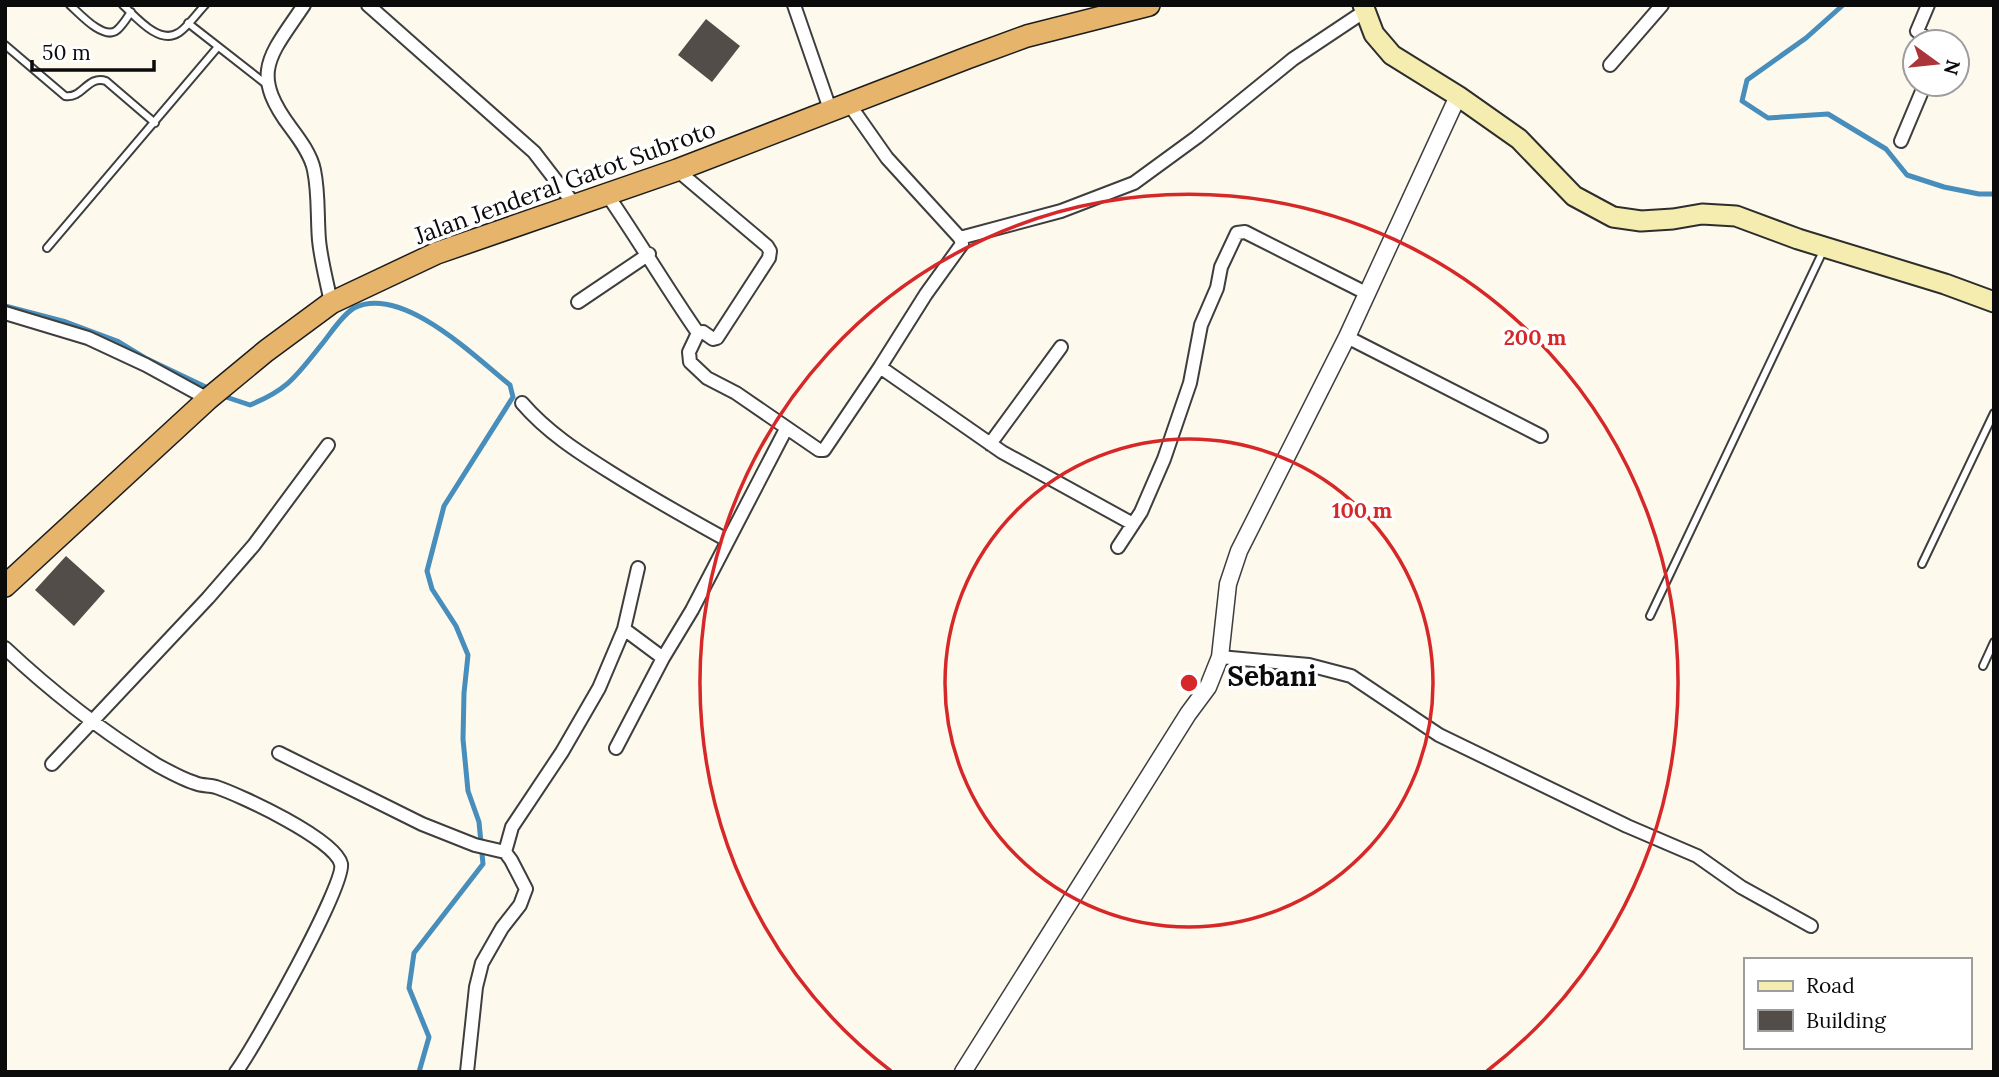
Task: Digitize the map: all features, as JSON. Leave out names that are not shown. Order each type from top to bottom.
[{"type":"highway","name":"Jalan Jenderal Gatot Subroto","points":[[5,586],[215,395],[266,351],[331,303],[437,253],[677,170],[1027,36],[1149,5]]},
{"type":"main road","points":[[1364,8],[1374,34],[1391,55],[1458,96],[1519,139],[1574,196],[1613,217],[1641,221],[1702,214],[1736,216],[1994,302]]},
{"type":"street","points":[[304,5],[278,45],[267,71],[266,84],[283,118],[301,142],[314,167],[319,201],[319,239],[331,303]]},
{"type":"street","points":[[368,5],[534,152],[574,204]]},
{"type":"street","points":[[698,333],[689,352],[690,362],[695,368],[765,412],[818,450],[824,450],[962,243],[840,108],[794,5]]},
{"type":"street","points":[[1610,65],[1662,5]]},
{"type":"street","points":[[1918,28],[1928,5]]},
{"type":"street","points":[[960,238],[1061,211],[1134,183],[1197,137],[1293,59],[1364,8]]},
{"type":"street","points":[[963,1072],[1188,713],[1208,687],[1220,657],[1228,584],[1239,551],[1347,337],[1458,96]]},
{"type":"street","points":[[1901,141],[1919,98]]},
{"type":"street","points":[[677,170],[770,251],[769,258],[717,338],[713,339],[703,332],[698,333]]},
{"type":"street","points":[[606,193],[649,254],[698,333]]},
{"type":"street","points":[[1118,547],[1133,524],[1164,459],[1190,383],[1201,325],[1217,288],[1221,267],[1237,233],[1245,232],[1366,293]]},
{"type":"street","points":[[578,302],[649,254]]},
{"type":"street","points":[[5,313],[88,338],[215,395]]},
{"type":"street","points":[[1347,337],[1541,436]]},
{"type":"street","points":[[990,444],[1061,347]]},
{"type":"street","points":[[880,367],[990,444],[1133,524]]},
{"type":"street","points":[[522,403],[539,423],[581,454],[654,500],[727,540]]},
{"type":"street","points":[[616,748],[747,507],[786,429]]},
{"type":"street","points":[[52,764],[208,598],[254,545],[328,445]]},
{"type":"street","points":[[500,851],[512,827],[562,752],[600,688],[624,629],[638,569]]},
{"type":"street","points":[[624,629],[663,658]]},
{"type":"street","points":[[5,648],[90,722],[159,766],[195,784],[217,788],[295,825],[324,844],[341,862],[341,872],[333,892],[286,987],[253,1048],[236,1072]]},
{"type":"street","points":[[1220,657],[1300,664],[1333,669],[1351,676],[1439,735],[1602,814],[1697,856],[1780,911],[1811,926]]},
{"type":"street","points":[[279,753],[422,824],[475,845],[500,851],[511,860],[526,889],[520,905],[502,928],[482,963],[476,987],[471,1070]]},
{"type":"lane","points":[[70,5],[100,31],[110,34],[117,31],[131,12]]},
{"type":"lane","points":[[123,5],[159,35],[169,36],[179,33],[205,5]]},
{"type":"lane","points":[[188,23],[266,84]]},
{"type":"lane","points":[[5,46],[65,96],[78,94],[93,80],[106,81],[155,123]]},
{"type":"lane","points":[[47,248],[218,48]]},
{"type":"lane","points":[[1650,617],[1825,247]]},
{"type":"lane","points":[[1922,564],[1994,413]]},
{"type":"lane","points":[[1983,666],[1994,642]]},
{"type":"building","points":[[706,19],[740,46],[712,82],[678,55]]},
{"type":"building","points":[[66,556],[105,591],[74,626],[35,590]]},
{"type":"waterway","points":[[1843,5],[1806,38],[1747,80],[1742,101],[1768,118],[1828,114],[1886,149],[1907,175],[1944,187],[1994,194]]},
{"type":"waterway","points":[[220,395],[250,405],[274,393],[298,373],[345,315],[354,308],[373,303],[394,306],[437,327],[510,385],[513,397],[444,506],[427,571],[432,589],[456,626],[468,655],[463,739],[468,791],[479,822],[483,864],[414,953],[409,988],[429,1037],[419,1072]]},
{"type":"waterway","points":[[5,306],[66,322],[117,341],[145,358],[212,390]]},
{"type":"district","name":"Sebani","points":[[1272,676]]}]
